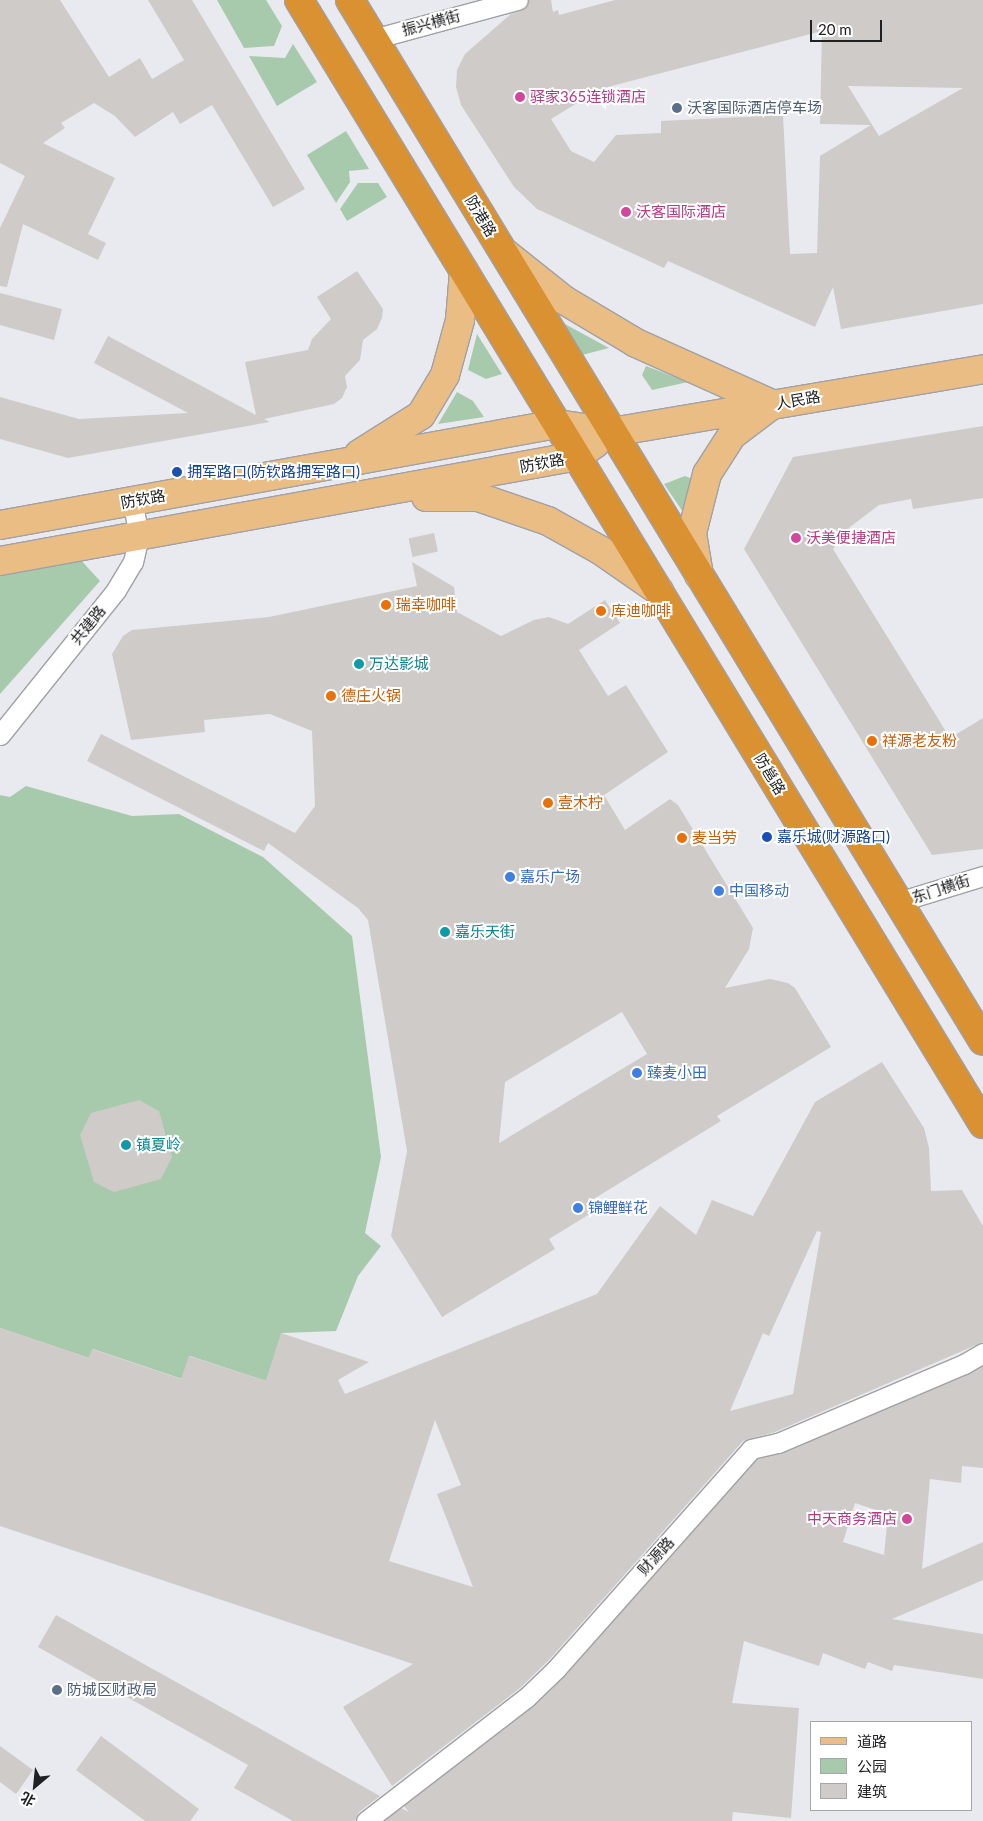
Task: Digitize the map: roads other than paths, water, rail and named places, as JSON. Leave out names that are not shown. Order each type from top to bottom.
[{"type":"highway","points":[[299,0],[557,424]]},
{"type":"highway","name":"防港路","points":[[350,0],[612,432]]},
{"type":"highway","name":"防邕路","points":[[557,424],[983,1124]]},
{"type":"highway","points":[[612,432],[983,1041]]},
{"type":"main road","points":[[502,250],[564,300],[636,343],[772,404],[732,435],[707,474],[692,533],[699,575]]},
{"type":"main road","points":[[347,462],[421,415],[445,375],[460,320],[464,271]]},
{"type":"main road","name":"人民路","points":[[612,432],[983,369]]},
{"type":"main road","name":"防钦路","points":[[0,525],[557,424],[612,432]]},
{"type":"main road","name":"防钦路","points":[[0,562],[577,456],[612,432]]},
{"type":"main road","points":[[357,496],[478,497],[548,521],[600,550],[659,591]]},
{"type":"street","name":"振兴横街","points":[[373,39],[518,0]]},
{"type":"street","name":"共建路","points":[[0,734],[116,590],[133,562],[139,536],[132,501]]},
{"type":"street","name":"东门横街","points":[[898,902],[983,876]]},
{"type":"street","name":"财源路","points":[[366,1821],[527,1697],[556,1670],[751,1450],[778,1443],[964,1364],[983,1353]]},
{"type":"place","name":"驿家365连锁酒店","points":[[520,97]]},
{"type":"place","name":"沃客国际酒店停车场","points":[[677,108]]},
{"type":"place","name":"沃客国际酒店","points":[[626,212]]},
{"type":"place","name":"拥军路口(防钦路拥军路口)","points":[[177,472]]},
{"type":"place","name":"沃美便捷酒店","points":[[796,538]]},
{"type":"place","name":"瑞幸咖啡","points":[[386,605]]},
{"type":"place","name":"库迪咖啡","points":[[601,611]]},
{"type":"place","name":"万达影城","points":[[359,664]]},
{"type":"place","name":"德庄火锅","points":[[331,696]]},
{"type":"place","name":"祥源老友粉","points":[[872,741]]},
{"type":"place","name":"壹木柠","points":[[548,803]]},
{"type":"place","name":"嘉乐城(财源路口)","points":[[767,837]]},
{"type":"place","name":"麦当劳","points":[[682,838]]},
{"type":"place","name":"嘉乐广场","points":[[510,877]]},
{"type":"place","name":"中国移动","points":[[719,891]]},
{"type":"place","name":"嘉乐天街","points":[[445,932]]},
{"type":"place","name":"臻麦小田","points":[[637,1073]]},
{"type":"place","name":"镇夏岭","points":[[126,1145]]},
{"type":"place","name":"锦鲤鲜花","points":[[578,1208]]},
{"type":"place","name":"中天商务酒店","points":[[907,1519]]},
{"type":"place","name":"防城区财政局","points":[[57,1690]]}]
